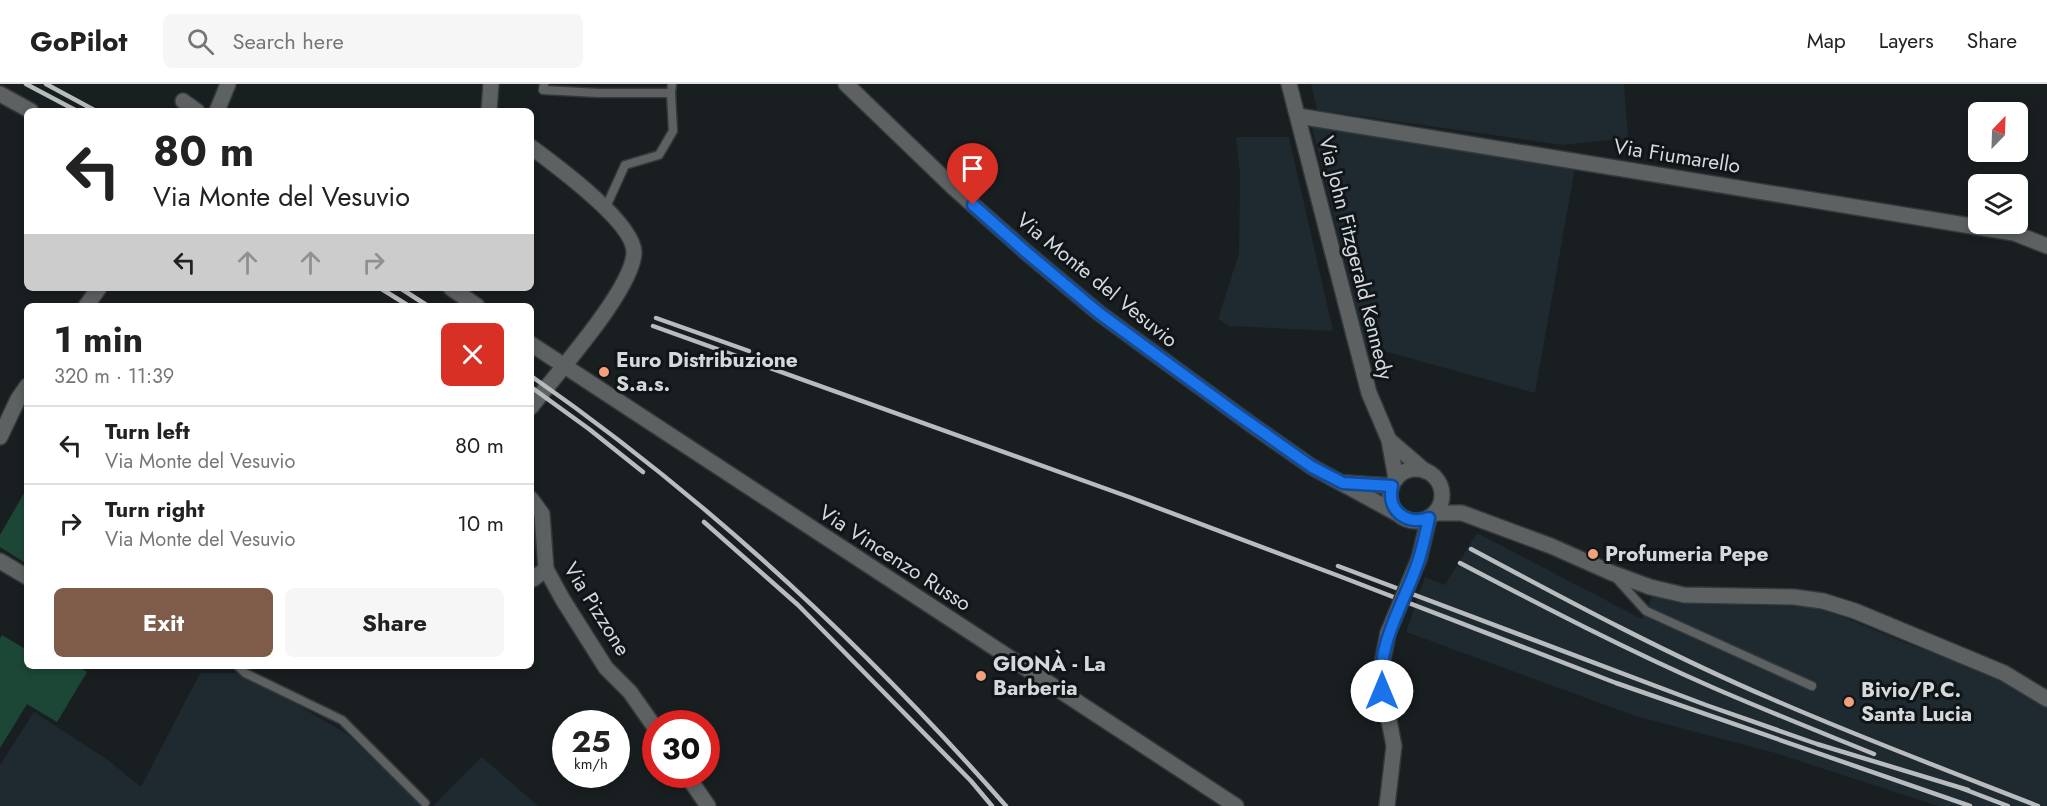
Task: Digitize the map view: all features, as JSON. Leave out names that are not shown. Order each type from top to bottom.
[{"type":"street","points":[[218,108],[228,84]]},
{"type":"street","points":[[489,108],[491,84]]},
{"type":"street","name":"Via Monte del Vesuvio","points":[[846,84],[973,205],[1099,313],[1312,467],[1401,516],[1413,521],[1432,515],[1462,513],[1551,546],[1612,573],[1650,587],[1684,595],[1794,597],[1823,601],[1855,611],[2004,673],[2047,699]]},
{"type":"street","name":"Via John Fitzgerald Kennedy","points":[[1289,84],[1369,393],[1389,440],[1394,483]]},
{"type":"street","points":[[0,94],[26,108]]},
{"type":"street","points":[[183,101],[193,108]]},
{"type":"street","name":"Via Fiumarello","points":[[1298,116],[2014,233],[2047,246]]},
{"type":"street","points":[[534,149],[573,178],[605,209],[627,234],[634,252],[627,277],[565,367],[534,403]]},
{"type":"street","points":[[455,291],[473,303]]},
{"type":"street","name":"Via Vincenzo Russo","points":[[534,346],[1236,806]]},
{"type":"street","points":[[0,437],[24,390]]},
{"type":"street","name":"Via John Fitzgerald Kennedy","points":[[1389,440],[1425,471]]},
{"type":"street","name":"Via Monte del Vesuvio","points":[[1343,483],[1394,483],[1408,471],[1425,471],[1432,475],[1462,513]]},
{"type":"street","points":[[1394,483],[1391,501],[1420,553]]},
{"type":"street","points":[[1386,806],[1394,746],[1380,674],[1388,633],[1420,553],[1432,515],[1442,498],[1442,489]]},
{"type":"street","name":"Via Pizzone","points":[[534,504],[542,514],[546,569],[606,668],[630,692],[643,710]]},
{"type":"street","points":[[0,561],[24,575]]},
{"type":"street","points":[[534,578],[546,569]]},
{"type":"street","points":[[696,788],[708,806]]},
{"type":"lane","points":[[544,84],[543,90],[598,93],[671,88],[673,131],[659,155],[626,165],[605,209]]},
{"type":"lane","points":[[1612,573],[1646,611],[1812,686]]},
{"type":"lane","points":[[240,669],[342,720],[424,803]]},
{"type":"shaded area","points":[[1311,84],[1624,84],[1628,138],[1562,145],[1317,110]]},
{"type":"shaded area","points":[[1311,124],[1575,168],[1535,393],[1366,346]]},
{"type":"shaded area","points":[[1236,137],[1289,137],[1333,331],[1229,326],[1218,319],[1239,253],[1240,173]]},
{"type":"shaded area","name":"Bivio/P.C. Santa Lucia","points":[[1477,533],[1642,619],[1653,595],[1677,603],[1814,607],[1998,676],[2047,699],[2047,806],[1938,806],[1775,753],[1635,716],[1406,632],[1425,577],[1445,585]]},
{"type":"shaded area","points":[[200,673],[237,673],[347,734],[423,806],[0,806],[0,765],[34,712],[108,760],[141,787]]},
{"type":"shaded area","points":[[482,757],[538,806],[433,806]]},
{"type":"green space","points":[[24,493],[24,562],[0,547],[0,535]]},
{"type":"green space","points":[[2,635],[24,648],[24,669],[82,669],[87,672],[57,722],[27,704],[0,748],[0,639]]},
{"type":"railway","points":[[26,84],[71,108]]},
{"type":"railway","points":[[46,84],[90,108]]},
{"type":"railway","points":[[385,291],[404,303]]},
{"type":"railway","points":[[405,291],[423,303]]},
{"type":"railway","points":[[656,318],[749,351]]},
{"type":"railway","points":[[653,326],[1129,497],[1616,683],[1970,806]]},
{"type":"railway","points":[[534,378],[659,472],[781,577],[897,688],[1006,806]]},
{"type":"railway","points":[[534,389],[643,472]]},
{"type":"railway","points":[[704,522],[798,605],[971,781],[992,806]]},
{"type":"railway","points":[[1471,549],[1620,627],[1734,682],[1904,754],[2038,806]]},
{"type":"railway","points":[[1460,563],[1682,674],[1874,754]]},
{"type":"railway","points":[[1338,566],[1706,705],[1817,744],[1968,790]]},
{"type":"railway","points":[[1961,788],[2008,806]]},
{"type":"place","name":"Euro Distribuzione S.a.s.","points":[[604,372]]},
{"type":"place","name":"Profumeria Pepe","points":[[1593,554]]},
{"type":"place","name":"GIONÀ - La Barberia","points":[[981,676]]},
{"type":"place","name":"Bivio/P.C. Santa Lucia","points":[[1849,702]]},
{"type":"route","points":[[973,205],[1099,313],[1312,467],[1343,483],[1392,486],[1391,501],[1398,514],[1413,521],[1429,518],[1419,559],[1388,633],[1380,674],[1382,691]]}]
